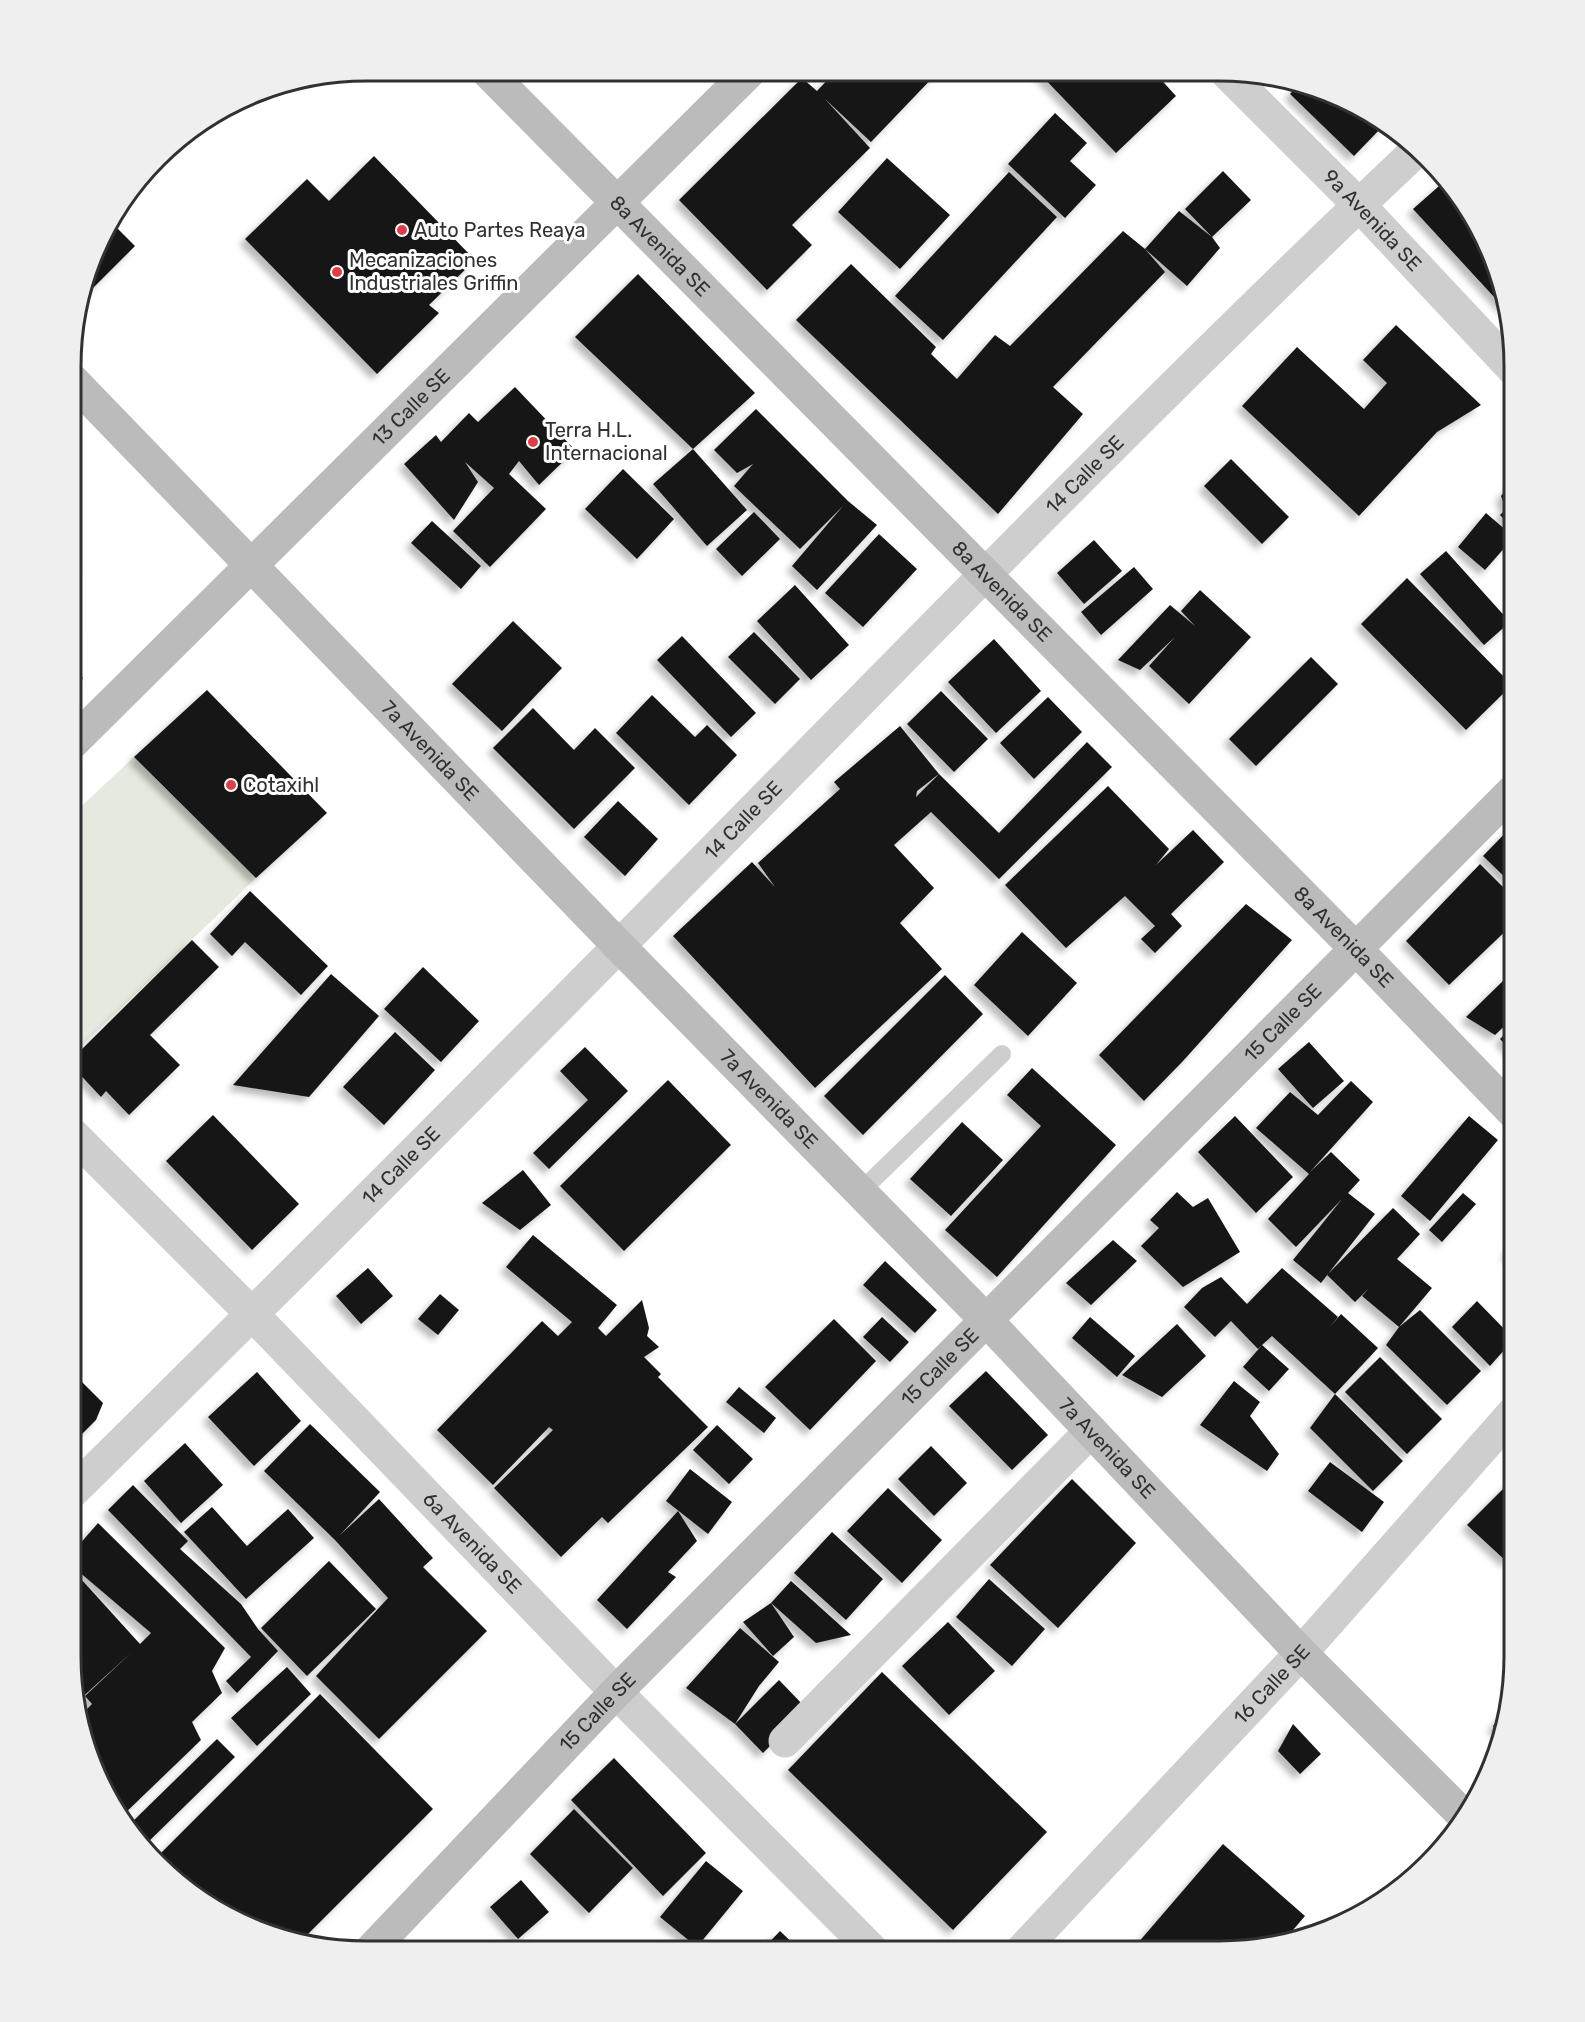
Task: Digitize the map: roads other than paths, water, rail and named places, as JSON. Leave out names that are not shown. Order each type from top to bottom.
[{"type":"street","name":"8a Avenida SE","points":[[497,81],[1356,949],[1504,1103]]},
{"type":"street","name":"13 Calle SE","points":[[81,734],[740,81]]},
{"type":"street","name":"9a Avenida SE","points":[[1236,82],[1359,205],[1504,358]]},
{"type":"street","name":"14 Calle SE","points":[[81,1483],[619,946],[984,574],[1411,156]]},
{"type":"street","name":"7a Avenida SE","points":[[81,389],[619,946],[987,1321],[1300,1653],[1459,1811]]},
{"type":"street","name":"15 Calle SE","points":[[379,1941],[616,1692],[1504,800]]},
{"type":"street","name":"6a Avenida SE","points":[[81,1143],[252,1314],[616,1692],[863,1941]]},
{"type":"street","name":"16 Calle SE","points":[[1030,1941],[1300,1653],[1504,1423]]},
{"type":"street","points":[[785,1741],[1091,1431]]},
{"type":"lane","points":[[860,1192],[1002,1054]]},
{"type":"place","name":"Auto Partes Reaya","points":[[402,230]]},
{"type":"place","name":"Mecanizaciones Industriales Griffin","points":[[337,272]]},
{"type":"place","name":"Terra H.L. Internacional","points":[[533,442]]},
{"type":"place","name":"Cotaxihl","points":[[231,785]]}]
